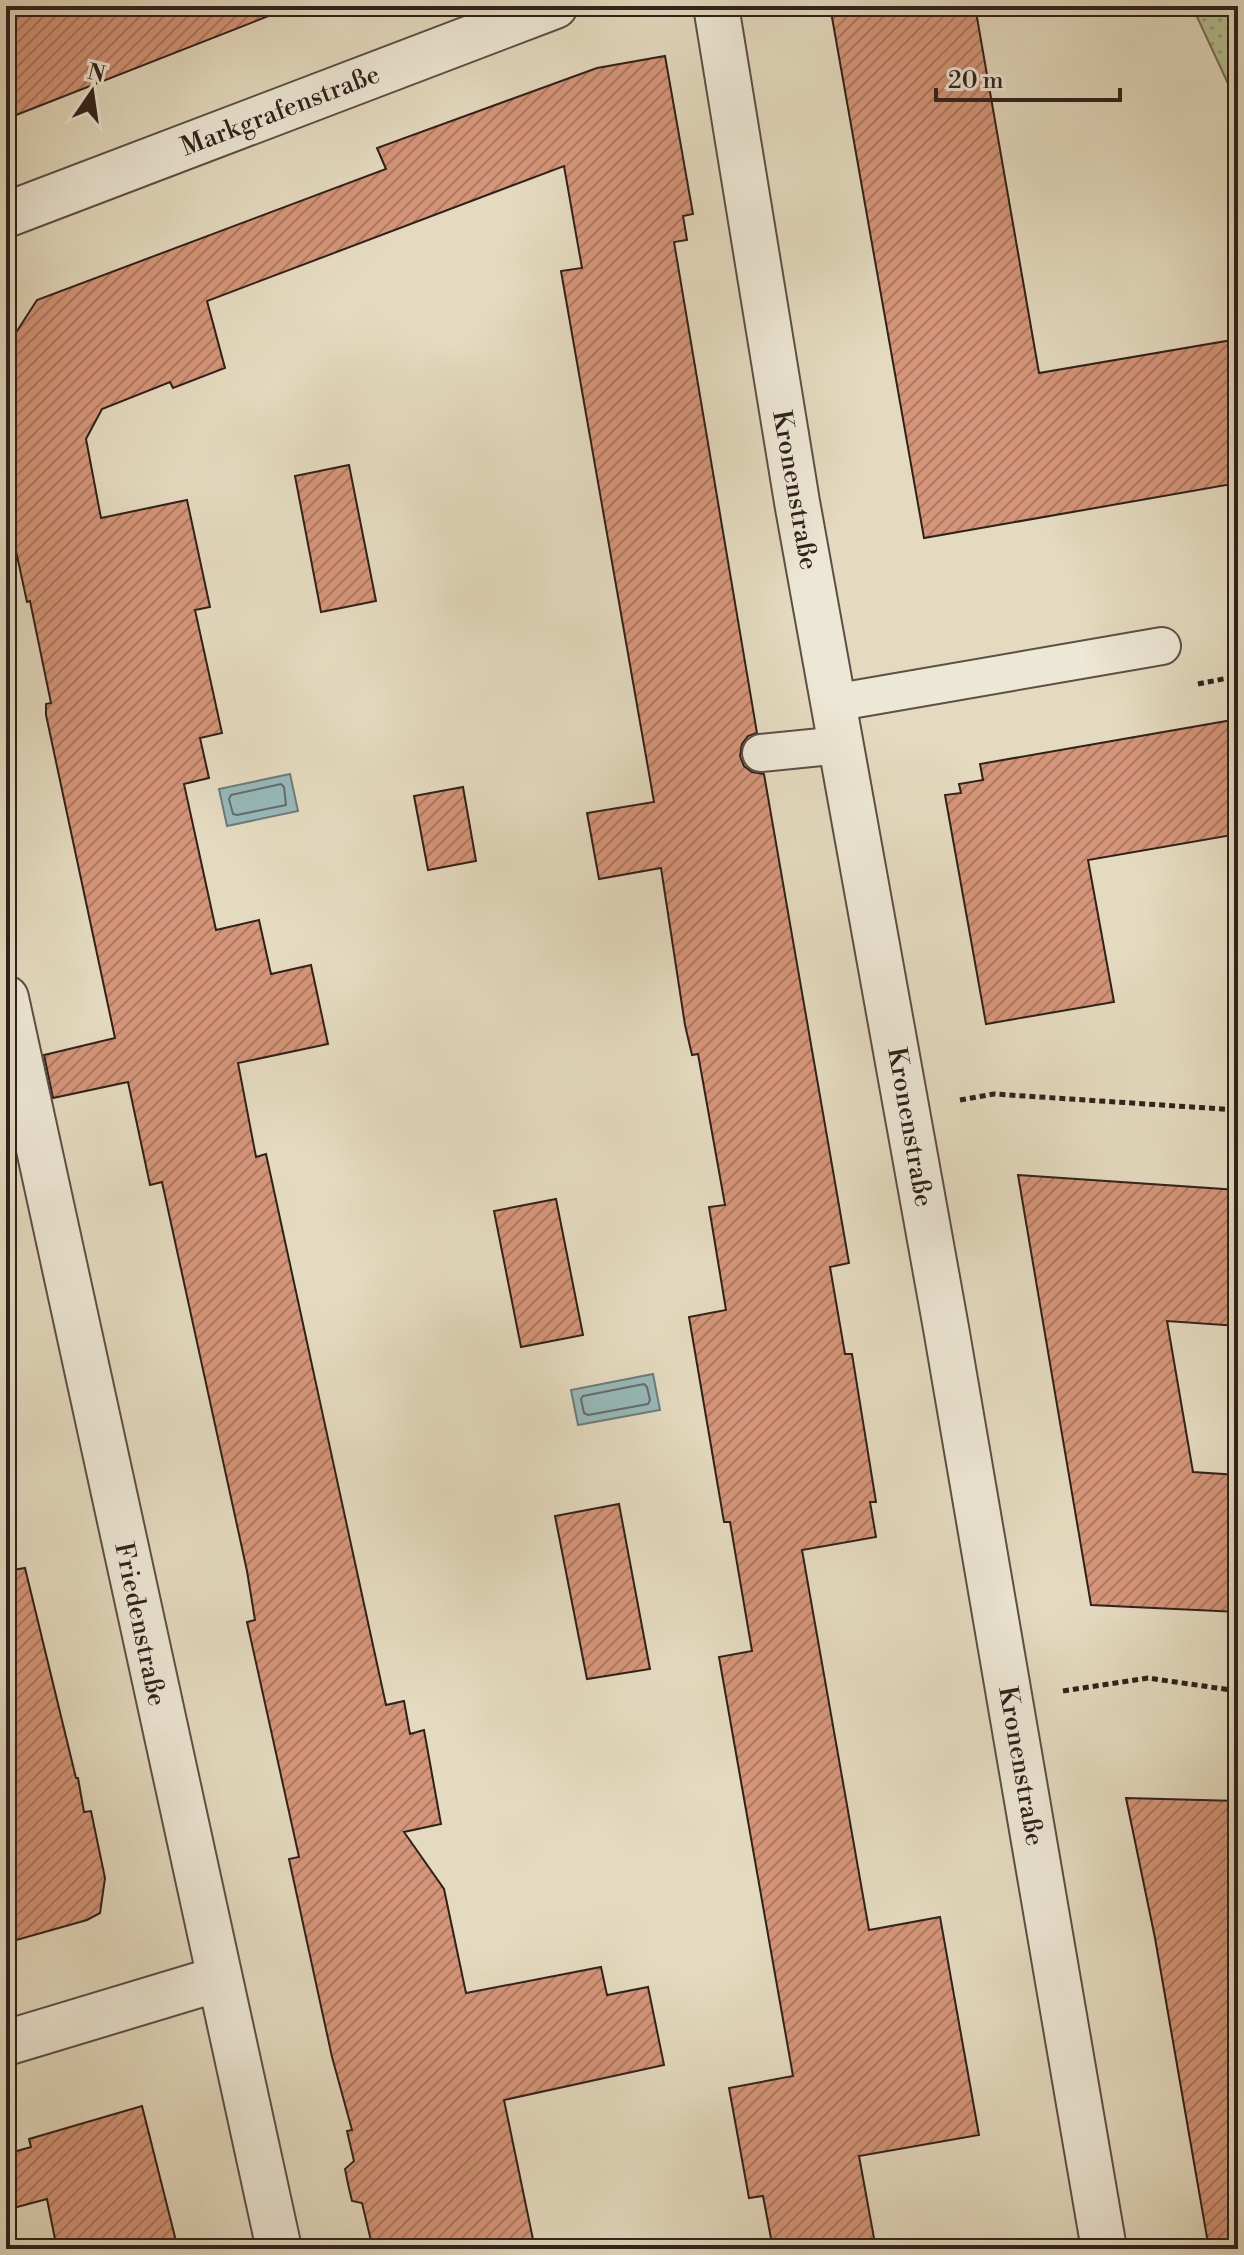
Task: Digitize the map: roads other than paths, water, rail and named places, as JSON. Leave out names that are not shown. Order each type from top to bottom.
[{"type":"street","name":"Markgrafenstraße","points":[[6,215],[555,6]]},
{"type":"street","name":"Kronenstraße","points":[[716,6],[797,502],[1011,1699],[1104,2249]]},
{"type":"street","name":"Friedenstraße","points":[[6,998],[279,2249]]},
{"type":"street","points":[[6,2043],[218,1979]]},
{"type":"lane","points":[[761,753],[837,724],[1162,646]]},
{"type":"water","points":[[290,774],[298,811],[227,826],[219,789]]},
{"type":"water","points":[[653,1374],[660,1410],[578,1425],[571,1390]]}]
